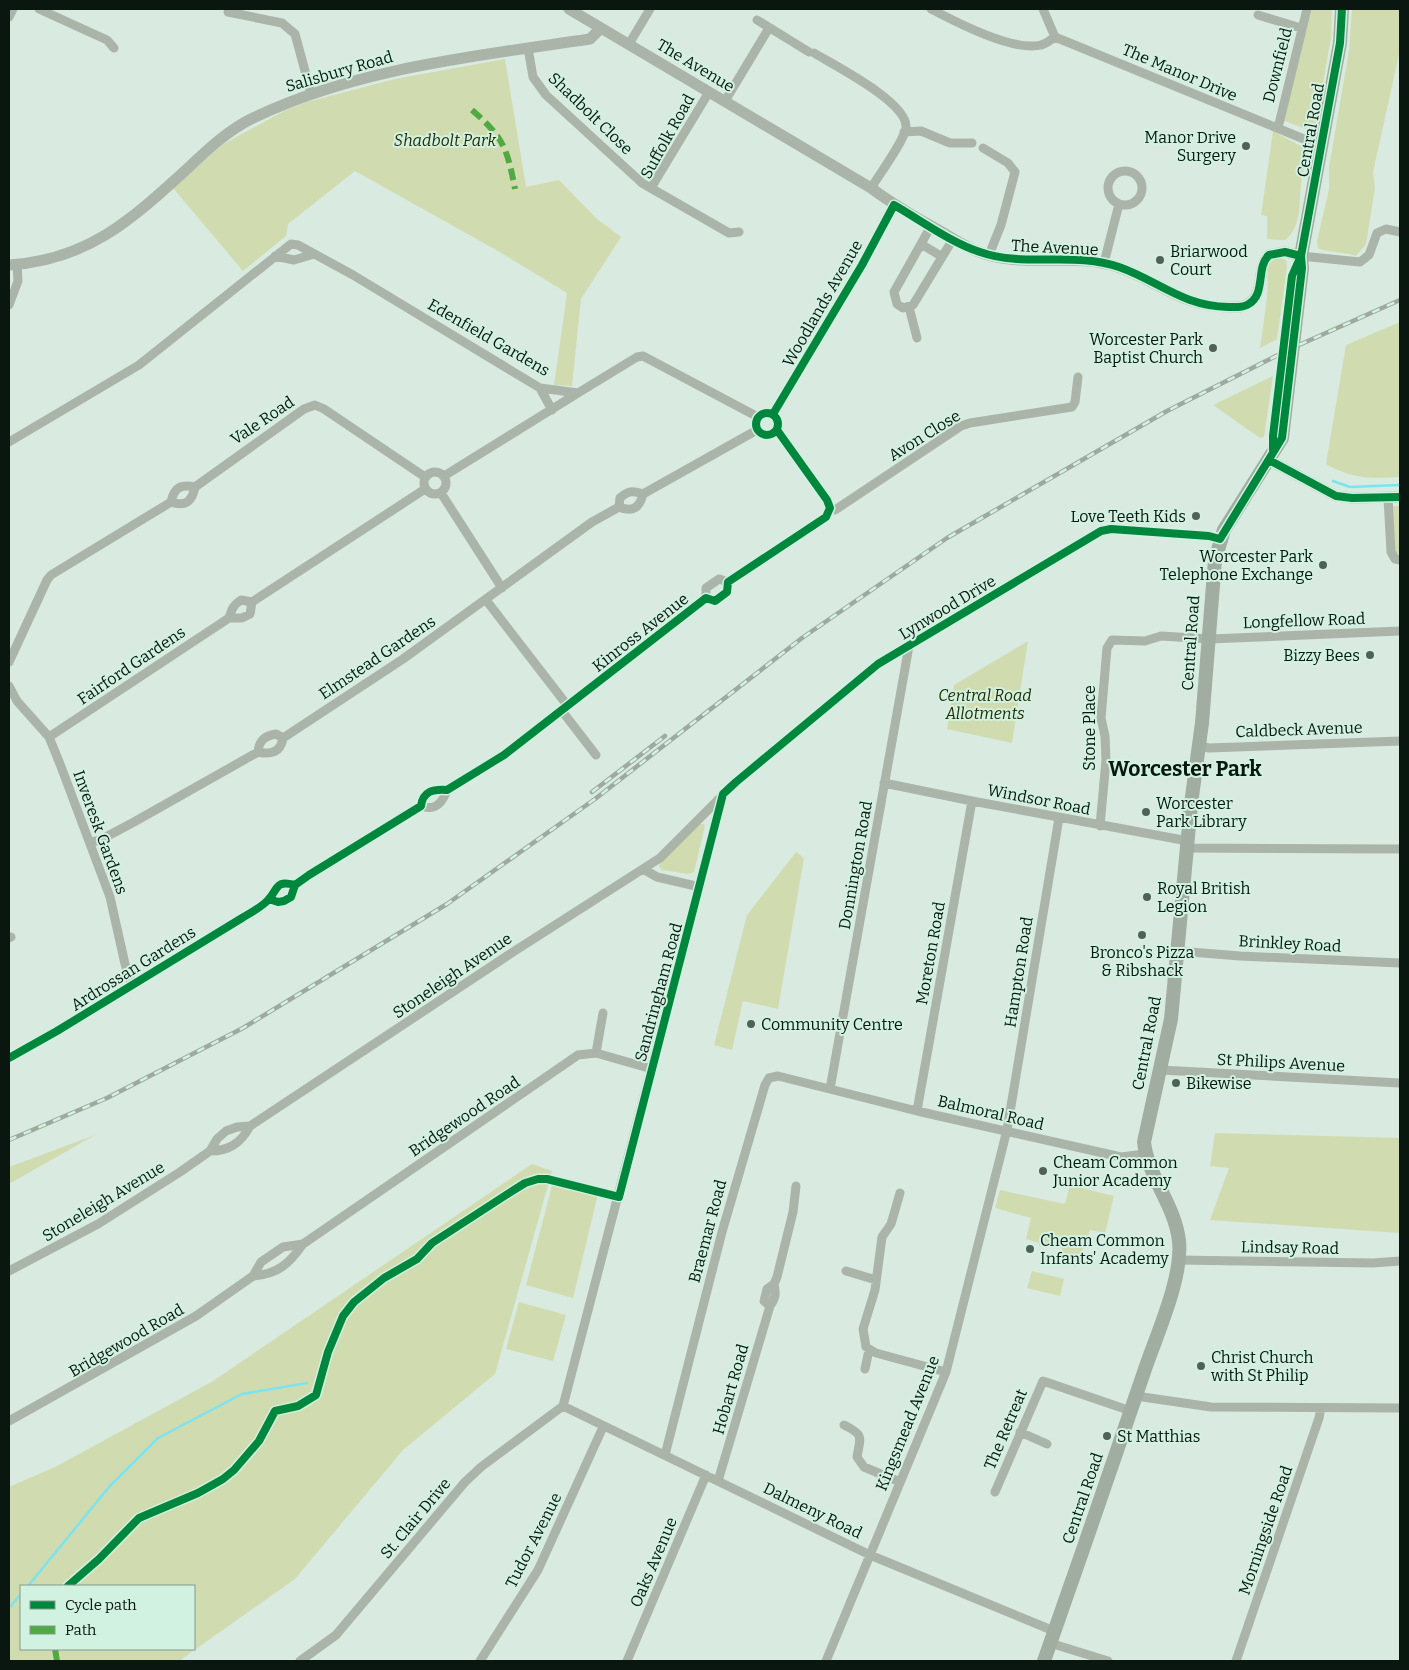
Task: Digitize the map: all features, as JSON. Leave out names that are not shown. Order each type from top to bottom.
[{"type":"main road","name":"Central Road","points":[[1044,1661],[1159,1331],[1178,1260],[1179,1242],[1173,1217],[1145,1154],[1144,1133],[1161,1070],[1171,1019],[1192,796],[1210,639],[1215,560],[1220,539],[1282,438],[1302,268],[1301,256],[1340,43],[1342,9]]},
{"type":"street","points":[[9,18],[13,9]]},
{"type":"street","points":[[39,9],[107,40],[114,48]]},
{"type":"street","name":"The Avenue","points":[[569,9],[871,188],[894,205],[953,239],[989,255],[1016,260],[1104,263],[1120,267],[1197,304],[1240,307],[1247,305],[1256,296],[1266,258],[1273,253],[1285,252],[1301,256]]},
{"type":"street","points":[[629,44],[650,9]]},
{"type":"street","points":[[931,9],[972,29],[1017,44],[1037,46],[1044,45],[1054,37],[1043,9]]},
{"type":"street","name":"Downfield","points":[[1278,128],[1307,9]]},
{"type":"street","points":[[228,12],[282,23],[289,27],[295,34],[311,93]]},
{"type":"street","points":[[1258,16],[1301,28]]},
{"type":"street","points":[[757,20],[891,102],[902,114],[906,127],[904,132],[871,188]]},
{"type":"street","name":"Salisbury Road","points":[[13,265],[66,255],[97,241],[141,210],[220,140],[250,120],[311,93],[391,72],[528,48],[590,40],[601,28]]},
{"type":"street","points":[[725,101],[769,28]]},
{"type":"street","name":"The Manor Drive","points":[[1054,37],[1321,146]]},
{"type":"street","name":"Shadbolt Close","points":[[528,48],[533,78],[546,95],[642,183],[651,188]]},
{"type":"street","name":"Suffolk Road","points":[[709,92],[651,188],[729,233],[739,232]]},
{"type":"street","points":[[904,132],[924,132],[950,143],[972,143]]},
{"type":"street","points":[[983,148],[1008,163],[1015,172],[1001,225],[989,255]]},
{"type":"street","points":[[1104,263],[1119,204]]},
{"type":"street","name":"Woodlands Avenue","points":[[774,414],[862,265],[894,205]]},
{"type":"street","points":[[931,226],[894,292],[897,304],[904,308],[909,308],[913,305],[953,239]]},
{"type":"street","points":[[1301,256],[1347,259],[1355,263],[1368,255],[1376,233],[1386,230],[1400,232]]},
{"type":"street","name":"Edenfield Gardens","points":[[9,441],[139,364],[291,244],[314,254],[540,388],[578,393]]},
{"type":"street","points":[[921,244],[942,256]]},
{"type":"street","points":[[275,256],[294,260],[314,254]]},
{"type":"street","points":[[9,305],[18,281],[13,265]]},
{"type":"street","points":[[909,308],[917,338]]},
{"type":"street","points":[[444,476],[637,357],[643,356],[758,417]]},
{"type":"street","name":"Avon Close","points":[[830,508],[835,510],[962,426],[970,423],[1072,407],[1075,402],[1078,377]]},
{"type":"street","points":[[540,388],[552,410]]},
{"type":"street","name":"Vale Road","points":[[171,502],[180,505],[188,503],[193,496],[195,487],[304,409],[315,406],[324,409],[425,476]]},
{"type":"street","points":[[762,413],[774,414],[779,424],[777,430],[772,434],[765,435],[757,430],[758,417],[762,413]]},
{"type":"street","points":[[619,507],[626,510],[636,508],[641,502],[643,494],[757,430]]},
{"type":"street","points":[[777,430],[827,500],[830,508]]},
{"type":"street","points":[[1271,456],[1336,496],[1352,498],[1400,497]]},
{"type":"street","points":[[441,493],[430,493],[425,489],[425,476],[433,472],[444,476]]},
{"type":"street","points":[[441,493],[445,488],[444,476]]},
{"type":"street","name":"Vale Road","points":[[9,662],[47,580],[52,575],[171,502],[173,493],[178,487],[185,485],[195,487]]},
{"type":"street","name":"Fairford Gardens","points":[[230,618],[233,606],[236,603],[241,600],[252,602],[425,489]]},
{"type":"street","points":[[619,507],[620,498],[627,492],[634,490],[643,494]]},
{"type":"street","points":[[441,493],[502,588]]},
{"type":"street","points":[[1388,498],[1391,552],[1395,559],[1400,560]]},
{"type":"street","points":[[596,756],[564,708],[486,600],[592,522],[619,507]]},
{"type":"street","name":"Kinross Avenue","points":[[728,582],[826,517],[830,508]]},
{"type":"street","name":"Lynwood Drive","points":[[670,849],[723,794],[878,664],[1106,530],[1209,536],[1220,539]]},
{"type":"street","name":"Kinross Avenue","points":[[706,598],[706,588],[712,583],[719,579],[728,582]]},
{"type":"street","name":"Kinross Avenue","points":[[706,598],[715,601],[722,597],[727,592],[728,582]]},
{"type":"street","name":"Kinross Avenue","points":[[577,698],[706,598]]},
{"type":"street","name":"Elmstead Gardens","points":[[90,843],[102,839],[134,822],[258,752],[271,754],[278,749],[283,738],[403,660],[486,600]]},
{"type":"street","name":"Fairford Gardens","points":[[49,738],[230,618],[242,618],[250,614],[252,602]]},
{"type":"street","name":"Longfellow Road","points":[[1210,639],[1400,631]]},
{"type":"street","name":"Stone Place","points":[[1100,826],[1106,749],[1101,718],[1109,643],[1115,639],[1145,641],[1161,636],[1210,639]]},
{"type":"street","name":"Donnington Road","points":[[830,1089],[909,646]]},
{"type":"street","name":"Inveresk Gardens","points":[[9,686],[13,701],[49,738],[110,897],[125,964],[132,985]]},
{"type":"street","name":"Ardrossan Gardens","points":[[270,899],[278,902],[291,897],[296,885],[420,806],[422,798],[428,792],[436,789],[446,790],[504,755],[577,698]]},
{"type":"street","name":"Elmstead Gardens","points":[[258,752],[262,739],[276,734],[283,738]]},
{"type":"street","name":"Caldbeck Avenue","points":[[1199,746],[1209,748],[1400,741]]},
{"type":"street","name":"Windsor Road","points":[[884,782],[972,802],[1188,844],[1400,849]]},
{"type":"street","name":"Ardrossan Gardens","points":[[420,806],[430,809],[437,806],[444,800],[446,790]]},
{"type":"street","name":"Sandringham Road","points":[[563,1406],[723,794]]},
{"type":"street","name":"Moreton Road","points":[[917,1111],[972,802]]},
{"type":"street","name":"Hampton Road","points":[[1007,1130],[1059,818]]},
{"type":"street","name":"Stoneleigh Avenue","points":[[210,1151],[223,1151],[234,1145],[244,1138],[250,1126],[513,952],[643,869],[670,849]]},
{"type":"street","points":[[643,869],[657,877],[700,887]]},
{"type":"street","name":"Ardrossan Gardens","points":[[9,1058],[132,985],[270,899],[274,888],[281,884],[296,885]]},
{"type":"street","name":"Brinkley Road","points":[[1178,951],[1240,956],[1400,963]]},
{"type":"street","points":[[596,1053],[594,1033],[604,1013]]},
{"type":"street","name":"Bridgewood Road","points":[[253,1276],[270,1274],[293,1259],[303,1244],[578,1055],[596,1053],[652,1069]]},
{"type":"street","name":"St Philips Avenue","points":[[1161,1070],[1400,1083]]},
{"type":"street","name":"Braemar Road","points":[[665,1455],[722,1232],[765,1084],[769,1078],[778,1076],[830,1089]]},
{"type":"street","name":"Balmoral Road","points":[[830,1089],[917,1111],[1121,1157],[1145,1154]]},
{"type":"street","name":"Stoneleigh Avenue","points":[[9,1272],[125,1208],[210,1151],[217,1138],[226,1131],[237,1126],[250,1126]]},
{"type":"street","name":"Kingsmead Avenue","points":[[826,1661],[946,1372],[1007,1130]]},
{"type":"street","name":"Hobart Road","points":[[718,1481],[770,1306],[774,1300],[776,1292],[774,1284],[793,1212],[796,1186]]},
{"type":"street","points":[[866,1369],[869,1350],[864,1342],[864,1329],[876,1280],[877,1236],[891,1224],[900,1193]]},
{"type":"street","name":"Bridgewood Road","points":[[9,1421],[65,1392],[196,1316],[253,1276],[262,1262],[283,1247],[303,1244]]},
{"type":"street","name":"Lindsay Road","points":[[1178,1260],[1373,1263],[1400,1261]]},
{"type":"street","points":[[846,1271],[876,1280]]},
{"type":"street","points":[[869,1350],[946,1372]]},
{"type":"street","name":"The Retreat","points":[[995,1492],[1043,1381],[1131,1411]]},
{"type":"street","points":[[1136,1396],[1211,1407],[1400,1408]]},
{"type":"street","name":"Dalmeny Road","points":[[563,1406],[602,1427],[665,1455],[870,1555],[1108,1661]]},
{"type":"street","name":"St. Clair Drive","points":[[300,1661],[336,1635],[465,1482],[481,1467],[563,1406]]},
{"type":"street","name":"Morningside Road","points":[[1236,1661],[1320,1418],[1321,1408]]},
{"type":"street","points":[[844,1425],[855,1430],[860,1437],[861,1444],[856,1457],[860,1465],[900,1482]]},
{"type":"street","name":"Tudor Avenue","points":[[480,1661],[538,1570],[602,1427]]},
{"type":"street","points":[[1020,1432],[1047,1444]]},
{"type":"street","name":"Oaks Avenue","points":[[627,1661],[706,1475]]},
{"type":"green space","points":[[1312,9],[1332,9],[1331,37],[1315,129],[1311,131],[1282,120]]},
{"type":"green space","points":[[1352,9],[1400,9],[1400,50],[1373,172],[1375,188],[1366,244],[1356,256],[1318,248],[1317,241],[1329,189],[1329,167],[1349,51]]},
{"type":"green space","name":"Shadbolt Park","points":[[505,59],[526,187],[559,180],[596,218],[621,237],[581,299],[572,386],[554,385],[567,293],[498,251],[355,171],[288,224],[286,236],[243,271],[173,188],[222,145],[284,111],[307,102],[395,79]]},
{"type":"green space","points":[[1273,131],[1310,151],[1303,171],[1298,219],[1291,234],[1285,240],[1267,239],[1267,216],[1261,215]]},
{"type":"green space","points":[[1277,258],[1286,260],[1287,267],[1277,339],[1260,348],[1267,298],[1268,264]]},
{"type":"green space","points":[[1400,322],[1400,477],[1371,478],[1344,473],[1326,464],[1346,345]]},
{"type":"green space","points":[[1273,376],[1264,437],[1260,438],[1213,405]]},
{"type":"green space","points":[[1391,506],[1400,506],[1400,556],[1395,555]]},
{"type":"green space","name":"Central Road Allotments","points":[[1028,641],[1012,743],[947,729],[954,685]]},
{"type":"green space","points":[[700,824],[705,826],[694,872],[689,874],[662,870],[659,867],[660,862]]},
{"type":"green space","points":[[796,852],[804,858],[778,1009],[743,1001],[732,1050],[714,1045],[747,915]]},
{"type":"green space","points":[[1215,1133],[1400,1138],[1400,1233],[1210,1220],[1229,1168],[1210,1166]]},
{"type":"green space","points":[[95,1135],[9,1184],[9,1167]]},
{"type":"green space","points":[[532,1164],[552,1171],[495,1374],[403,1450],[295,1579],[195,1650],[195,1585],[20,1585],[20,1650],[195,1650],[179,1661],[9,1661],[9,1487],[57,1466],[213,1381]]},
{"type":"green space","points":[[553,1182],[598,1194],[573,1298],[526,1285]]},
{"type":"green space","points":[[1070,1185],[1114,1196],[1105,1233],[1090,1230],[1076,1267],[1070,1265],[1072,1256],[1062,1254],[1062,1248],[1044,1244],[1043,1247],[1039,1246],[1039,1243],[1026,1239],[1031,1218],[995,1208],[1000,1190],[1065,1204]]},
{"type":"green space","points":[[1032,1271],[1064,1279],[1060,1296],[1027,1288]]},
{"type":"green space","points":[[519,1302],[566,1315],[553,1361],[506,1349]]},
{"type":"waterway","points":[[1333,481],[1350,487],[1400,485]]},
{"type":"waterway","points":[[29,1585],[109,1487],[158,1438],[242,1394],[307,1383]]},
{"type":"waterway","points":[[9,1608],[20,1595]]},
{"type":"railway","points":[[9,1140],[107,1098],[243,1028],[447,904],[595,799],[802,638],[947,538],[1167,411],[1290,349],[1400,300]]},
{"type":"railway","points":[[592,792],[665,736]]},
{"type":"marked path","points":[[472,110],[498,136],[506,153],[515,189]]},
{"type":"marked path","points":[[55,1650],[57,1661]]},
{"type":"cycle path","points":[[69,1585],[99,1559],[139,1518],[198,1493],[223,1479],[234,1470],[259,1441],[275,1411],[298,1406],[316,1395],[328,1352],[343,1316],[354,1302],[384,1278],[417,1259],[432,1243],[525,1183],[538,1179],[547,1179],[619,1197],[723,794],[736,782],[878,664],[1101,531],[1111,529],[1209,536],[1220,539],[1282,438],[1302,268],[1301,256],[1340,43],[1342,9]]},
{"type":"cycle path","points":[[773,414],[862,265],[894,205],[947,237],[980,252],[1014,259],[1067,259],[1102,262],[1133,273],[1184,298],[1212,306],[1242,307],[1253,301],[1259,288],[1262,267],[1269,255],[1285,252],[1301,256]]},
{"type":"cycle path","points":[[1273,451],[1273,436],[1292,276],[1300,258]]},
{"type":"cycle path","points":[[767,413],[775,416],[778,424],[775,432],[767,435],[759,432],[756,424],[759,416],[767,413]]},
{"type":"cycle path","points":[[269,899],[278,902],[291,897],[295,885],[421,806],[426,794],[437,790],[447,790],[504,755],[706,598],[715,601],[727,592],[728,582],[826,517],[830,508],[827,500],[777,430]]},
{"type":"cycle path","points":[[1269,460],[1336,496],[1352,498],[1400,497]]},
{"type":"cycle path","points":[[9,1058],[57,1031],[256,910],[265,903],[281,884],[295,885]]},
{"type":"place","name":"Manor Drive Surgery","points":[[1246,146]]},
{"type":"place","name":"Briarwood Court","points":[[1160,260]]},
{"type":"place","name":"Worcester Park Baptist Church","points":[[1213,348]]},
{"type":"place","name":"Love Teeth Kids","points":[[1196,516]]},
{"type":"place","name":"Worcester Park Telephone Exchange","points":[[1323,565]]},
{"type":"place","name":"Bizzy Bees","points":[[1370,655]]},
{"type":"place","name":"Worcester Park Library","points":[[1146,812]]},
{"type":"place","name":"Royal British Legion","points":[[1147,897]]},
{"type":"place","name":"Bronco's Pizza & Ribshack","points":[[1142,935]]},
{"type":"place","name":"Community Centre","points":[[751,1024]]},
{"type":"place","name":"Bikewise","points":[[1176,1083]]},
{"type":"place","name":"Cheam Common Junior Academy","points":[[1043,1171]]},
{"type":"place","name":"Cheam Common Infants' Academy","points":[[1030,1249]]},
{"type":"place","name":"Christ Church with St Philip","points":[[1201,1366]]},
{"type":"place","name":"St Matthias","points":[[1107,1436]]},
{"type":"district","name":"Worcester Park","points":[[1185,769]]}]
